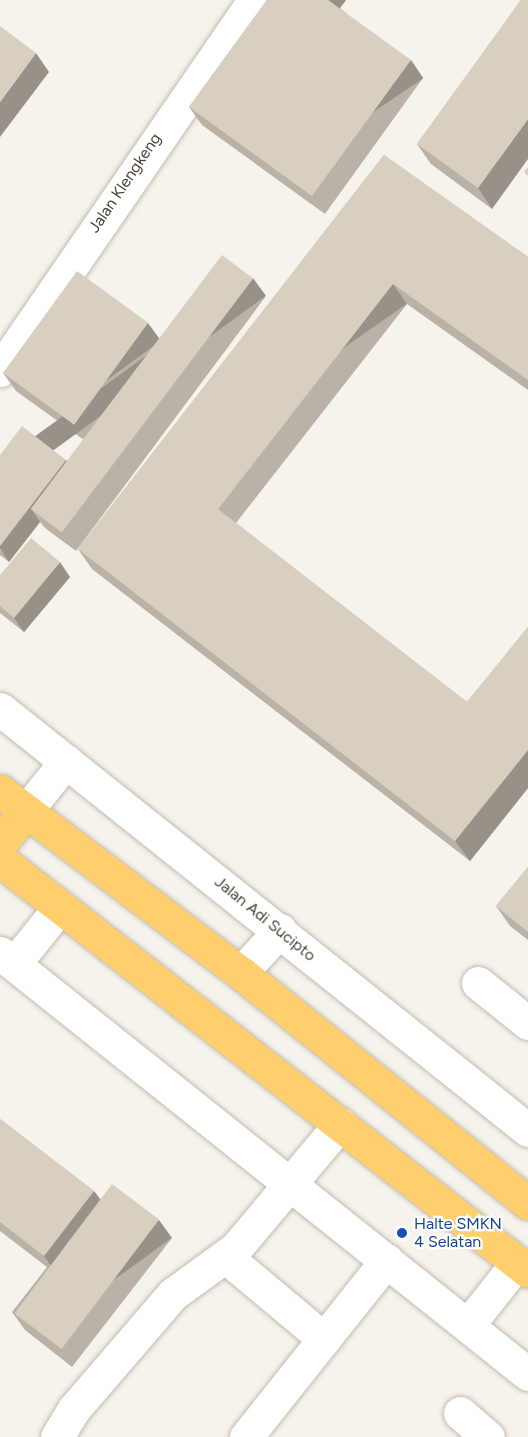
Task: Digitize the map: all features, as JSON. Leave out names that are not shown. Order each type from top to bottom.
[{"type":"highway","points":[[0,791],[241,973],[528,1203]]},
{"type":"highway","points":[[0,844],[26,811]]},
{"type":"highway","points":[[0,861],[339,1124],[524,1261]]},
{"type":"street","name":"Jalan Klengkeng","points":[[0,369],[254,0]]},
{"type":"street","name":"Jalan Adi Sucipto","points":[[0,709],[528,1130]]},
{"type":"street","points":[[26,811],[66,761]]},
{"type":"street","points":[[60,907],[7,958],[528,1374]]},
{"type":"street","points":[[241,973],[280,930]]},
{"type":"street","points":[[478,983],[528,1023]]},
{"type":"street","points":[[57,1437],[74,1409],[172,1293],[226,1257],[339,1124]]},
{"type":"street","points":[[226,1257],[324,1339]]},
{"type":"street","points":[[246,1437],[387,1260]]},
{"type":"street","points":[[468,1325],[524,1261]]},
{"type":"street","points":[[460,1413],[488,1437]]},
{"type":"building","points":[[267,0],[328,0],[411,60],[312,196],[189,107]]},
{"type":"building","points":[[521,0],[528,0],[528,119],[478,188],[417,144]]},
{"type":"building","points":[[0,26],[36,53],[0,102]]},
{"type":"building","points":[[384,155],[528,257],[528,380],[393,284],[218,509],[467,702],[528,627],[528,750],[455,841],[78,549]]},
{"type":"building","points":[[222,255],[253,278],[62,532],[31,509]]},
{"type":"building","points":[[77,271],[148,323],[74,425],[3,373]]},
{"type":"building","points":[[22,426],[66,460],[0,546],[0,455]]},
{"type":"building","points":[[31,538],[60,562],[14,618],[0,606],[0,575]]},
{"type":"building","points":[[528,867],[528,932],[496,906]]},
{"type":"building","points":[[0,1119],[94,1191],[44,1256],[0,1222]]},
{"type":"building","points":[[112,1184],[159,1220],[62,1349],[15,1313]]},
{"type":"place","name":"Halte SMKN 4 Selatan","points":[[402,1233]]}]
